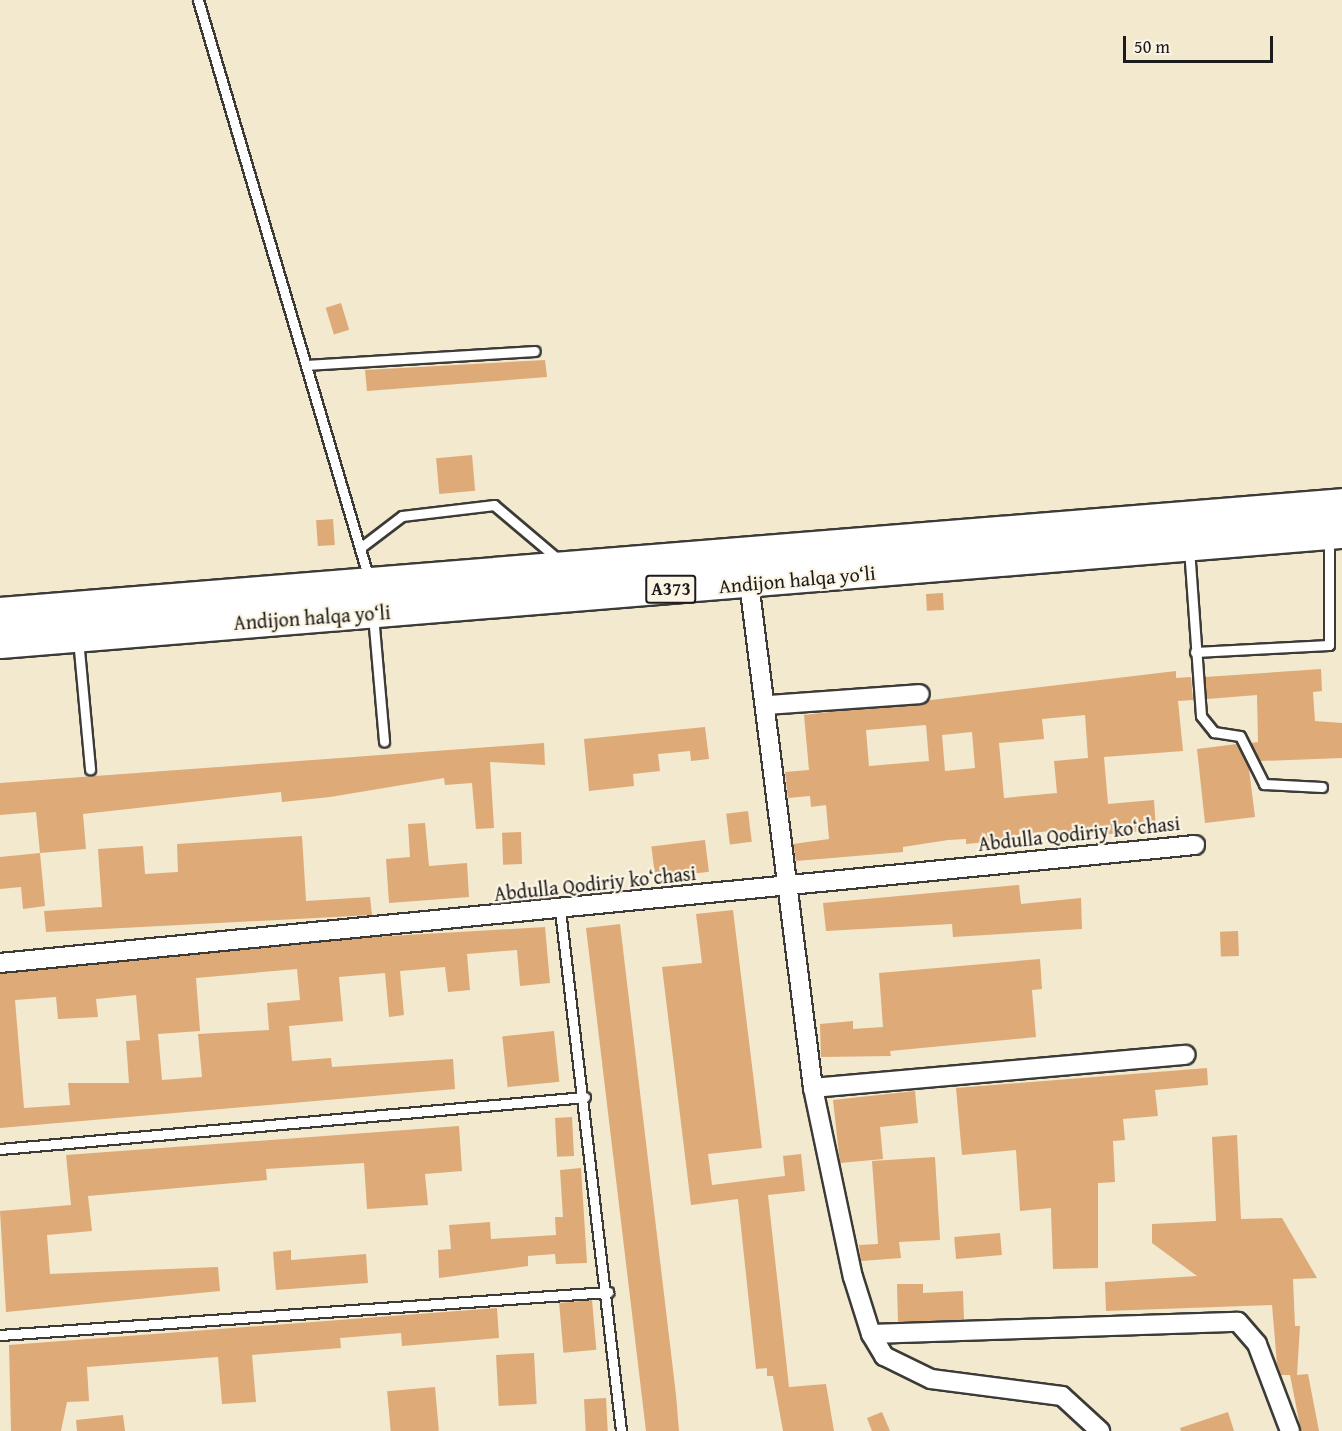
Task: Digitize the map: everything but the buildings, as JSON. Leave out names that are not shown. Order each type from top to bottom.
[{"type":"highway","name":"Andijon halqa yo‘li","points":[[0,614],[749,583],[1188,542],[1338,523]]},
{"type":"highway","name":"Andijon halqa yo‘li","points":[[0,642],[78,635],[372,598],[570,569],[1338,523]]},
{"type":"street","points":[[749,583],[768,705],[785,884],[813,1088],[853,1277],[872,1334],[884,1356],[931,1378],[1062,1396],[1095,1430]]},
{"type":"street","points":[[768,705],[920,694]]},
{"type":"street","name":"Abdulla Qodiriy koʻchasi","points":[[0,963],[560,910],[785,884],[1195,845]]},
{"type":"street","points":[[813,1088],[1186,1055]]},
{"type":"street","points":[[872,1334],[1238,1322],[1257,1344],[1290,1431]]},
{"type":"lane","points":[[198,0],[360,548],[372,598],[384,742]]},
{"type":"lane","points":[[306,365],[535,351]]},
{"type":"lane","points":[[360,548],[402,516],[494,505],[570,569]]},
{"type":"lane","points":[[1196,652],[1329,645],[1338,523]]},
{"type":"lane","points":[[1188,542],[1201,716],[1214,732],[1240,736],[1264,784],[1323,787]]},
{"type":"lane","points":[[78,635],[90,769]]},
{"type":"lane","points":[[560,910],[608,1292],[621,1431]]},
{"type":"lane","points":[[0,1149],[585,1097]]},
{"type":"lane","points":[[0,1335],[608,1292]]}]
